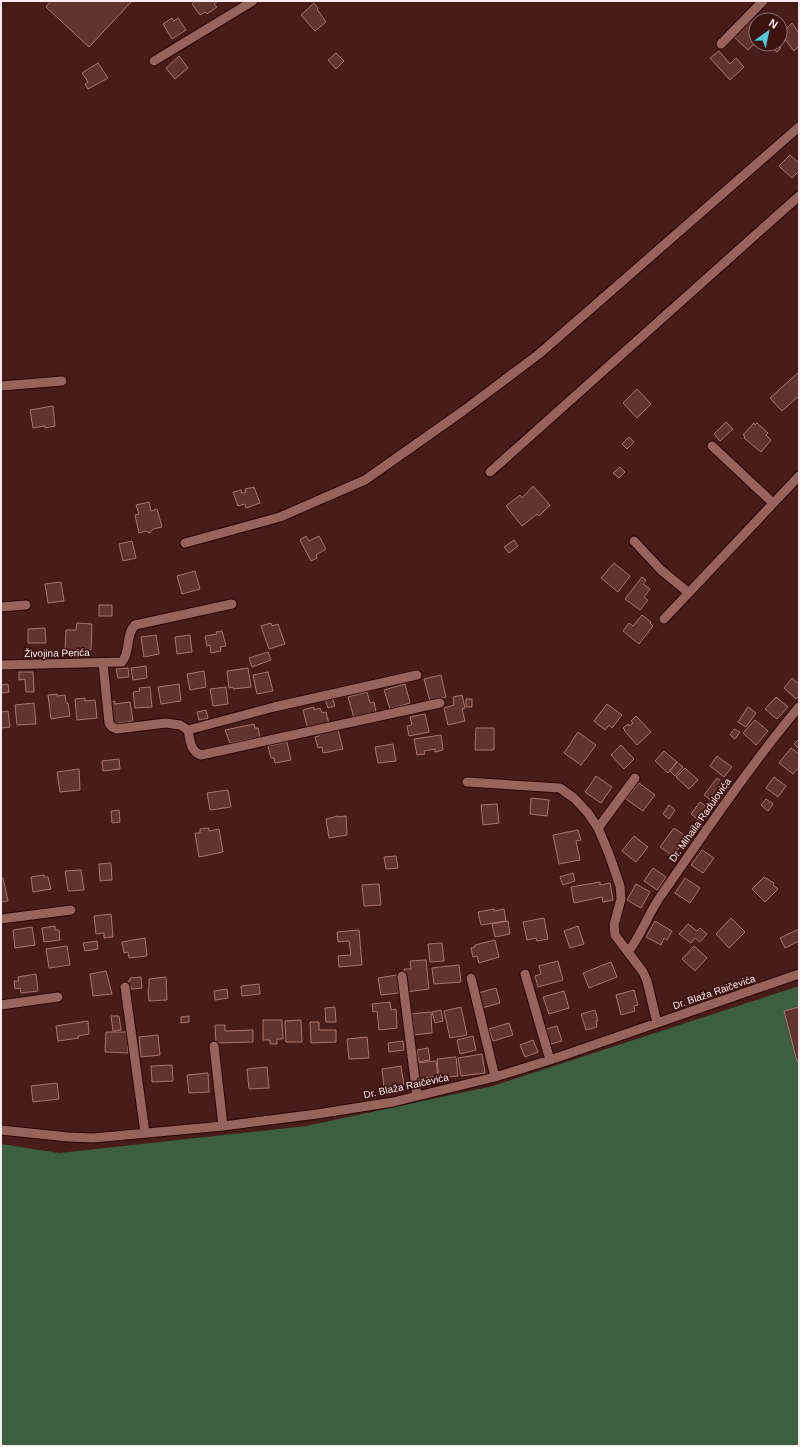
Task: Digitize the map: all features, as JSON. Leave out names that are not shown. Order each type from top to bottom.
[{"type":"street","points":[[154,61],[239,11],[253,1]]},
{"type":"street","points":[[721,44],[763,1]]},
{"type":"street","points":[[185,543],[280,517],[365,480],[463,411],[539,354],[799,127]]},
{"type":"street","points":[[490,472],[799,196]]},
{"type":"street","points":[[1,386],[62,381]]},
{"type":"street","points":[[712,446],[773,504]]},
{"type":"street","points":[[664,619],[799,476]]},
{"type":"street","points":[[634,541],[661,570],[689,593]]},
{"type":"street","name":"Živojina Perića","points":[[1,664],[122,662],[128,651],[131,629],[136,625],[232,604]]},
{"type":"street","points":[[1,607],[26,605]]},
{"type":"street","points":[[103,663],[109,722],[112,727],[117,729],[166,723],[180,725],[188,730],[192,749],[201,755],[440,703]]},
{"type":"street","points":[[188,730],[274,707],[417,674]]},
{"type":"street","name":"Dr. Mihaila Radulovića","points":[[628,952],[656,902],[775,736],[799,707]]},
{"type":"street","points":[[598,828],[635,778]]},
{"type":"street","points":[[467,782],[560,788],[582,806],[598,828],[609,854],[621,890],[621,899],[614,925],[614,932],[643,972],[647,981],[657,1023]]},
{"type":"street","points":[[1,920],[72,910]]},
{"type":"street","points":[[525,974],[550,1060]]},
{"type":"street","name":"Dr. Blaža Raičevića","points":[[1,1130],[93,1138],[223,1126],[347,1110],[393,1102],[496,1077],[550,1060],[799,974]]},
{"type":"street","points":[[402,976],[417,1096]]},
{"type":"street","points":[[471,978],[496,1077]]},
{"type":"street","points":[[125,987],[145,1133]]},
{"type":"street","points":[[1,1005],[58,997]]},
{"type":"street","points":[[214,1046],[223,1126]]},
{"type":"green space","points":[[799,986],[799,1446],[1,1446],[1,1144],[59,1153],[306,1126],[493,1086]]},
{"type":"building","points":[[51,1],[132,1],[89,47],[46,7]]},
{"type":"building","points":[[195,1],[218,1],[214,4],[217,7],[207,14],[205,12],[200,15],[192,4]]},
{"type":"building","points":[[314,3],[326,22],[315,31],[301,15]]},
{"type":"building","points":[[172,18],[174,21],[178,18],[186,30],[172,39],[163,24]]},
{"type":"building","points":[[748,22],[748,50],[734,37]]},
{"type":"building","points":[[792,23],[799,33],[799,46],[794,51],[788,43],[788,27]]},
{"type":"building","points":[[719,51],[730,64],[736,58],[744,67],[730,80],[710,58]]},
{"type":"building","points":[[336,53],[344,61],[336,69],[328,60]]},
{"type":"building","points":[[179,56],[188,68],[175,79],[166,68]]},
{"type":"building","points":[[98,63],[108,78],[88,89],[85,84],[88,82],[82,73]]},
{"type":"building","points":[[790,155],[798,162],[799,161],[799,171],[792,178],[779,166]]},
{"type":"building","points":[[799,372],[799,396],[782,411],[770,398]]},
{"type":"building","points":[[637,389],[651,404],[637,418],[623,403]]},
{"type":"building","points":[[53,406],[55,426],[33,428],[30,410]]},
{"type":"building","points":[[726,422],[733,429],[720,441],[714,434]]},
{"type":"building","points":[[754,423],[755,425],[757,423],[768,433],[766,435],[771,440],[761,452],[744,438],[745,436],[743,435]]},
{"type":"building","points":[[629,437],[634,442],[627,449],[622,444]]},
{"type":"building","points":[[620,467],[625,472],[619,478],[613,473]]},
{"type":"building","points":[[533,486],[550,505],[539,516],[537,514],[522,526],[506,506],[520,495],[522,498]]},
{"type":"building","points":[[254,487],[260,503],[246,508],[245,504],[238,506],[233,492],[241,490],[242,493],[246,492],[245,489]]},
{"type":"building","points":[[149,502],[151,511],[157,509],[162,527],[153,529],[150,533],[146,531],[139,533],[135,515],[139,514],[136,505]]},
{"type":"building","points":[[306,536],[309,541],[319,536],[326,549],[316,555],[317,558],[311,561],[300,540]]},
{"type":"building","points":[[514,540],[518,546],[509,553],[504,547]]},
{"type":"building","points":[[132,541],[136,558],[123,561],[119,544]]},
{"type":"building","points":[[614,563],[630,576],[618,592],[601,578]]},
{"type":"building","points":[[195,571],[200,589],[182,594],[177,576]]},
{"type":"building","points":[[642,577],[646,580],[643,584],[650,589],[644,597],[648,600],[640,610],[625,599]]},
{"type":"building","points":[[61,582],[64,601],[48,603],[45,584]]},
{"type":"building","points":[[99,605],[112,605],[112,616],[99,616]]},
{"type":"building","points":[[642,615],[651,622],[650,623],[653,626],[639,644],[623,631],[629,623],[633,626]]},
{"type":"building","points":[[77,623],[92,624],[91,650],[83,649],[83,652],[65,651],[66,630],[76,630]]},
{"type":"building","points":[[271,623],[272,626],[278,624],[285,644],[269,649],[261,626]]},
{"type":"building","points":[[45,628],[46,643],[28,643],[28,629]]},
{"type":"building","points":[[222,631],[226,646],[220,647],[221,651],[211,653],[210,645],[207,646],[205,636],[217,634],[216,632]]},
{"type":"building","points":[[156,635],[159,654],[144,657],[141,637]]},
{"type":"building","points":[[190,635],[192,652],[177,654],[175,637]]},
{"type":"building","points":[[268,652],[271,660],[252,667],[249,658]]},
{"type":"building","points":[[146,666],[147,678],[133,680],[131,668]]},
{"type":"building","points":[[128,668],[129,677],[118,678],[116,669]]},
{"type":"building","points":[[248,668],[251,687],[229,688],[227,671]]},
{"type":"building","points":[[204,671],[206,687],[190,690],[187,674]]},
{"type":"building","points":[[19,672],[33,672],[34,692],[26,692],[25,679],[19,680]]},
{"type":"building","points":[[268,672],[273,691],[257,694],[253,675]]},
{"type":"building","points":[[441,675],[446,697],[430,701],[424,679]]},
{"type":"building","points":[[792,678],[799,684],[799,696],[796,699],[784,688]]},
{"type":"building","points":[[8,684],[9,692],[1,693],[1,685]]},
{"type":"building","points":[[179,684],[181,701],[161,704],[158,687]]},
{"type":"building","points":[[405,684],[410,703],[390,709],[384,690]]},
{"type":"building","points":[[150,687],[152,707],[135,708],[133,692],[140,691],[139,688]]},
{"type":"building","points":[[226,687],[228,704],[213,706],[210,689]]},
{"type":"building","points":[[367,692],[370,703],[374,702],[376,712],[354,718],[348,697]]},
{"type":"building","points":[[57,694],[57,696],[65,695],[70,716],[51,719],[48,695]]},
{"type":"building","points":[[462,695],[465,708],[462,709],[465,721],[448,725],[444,708],[454,705],[453,697]]},
{"type":"building","points":[[332,697],[335,706],[328,708],[325,699]]},
{"type":"building","points":[[776,697],[788,707],[777,719],[765,709]]},
{"type":"building","points":[[85,698],[85,701],[95,700],[97,718],[77,720],[75,699]]},
{"type":"building","points":[[466,699],[472,699],[472,707],[466,707]]},
{"type":"building","points":[[115,701],[115,704],[130,702],[133,721],[113,724],[110,702]]},
{"type":"building","points":[[34,703],[36,724],[17,725],[15,705]]},
{"type":"building","points":[[607,704],[622,715],[612,728],[609,725],[605,730],[594,721]]},
{"type":"building","points":[[314,707],[314,710],[320,708],[322,713],[326,712],[329,724],[308,730],[303,710]]},
{"type":"building","points":[[748,707],[756,713],[746,727],[738,722]]},
{"type":"building","points":[[206,710],[208,718],[199,720],[197,712]]},
{"type":"building","points":[[8,711],[10,727],[1,728],[1,712]]},
{"type":"building","points":[[425,714],[429,732],[409,736],[407,726],[412,725],[410,717]]},
{"type":"building","points":[[636,716],[651,732],[637,745],[623,728],[628,724],[629,726],[633,723],[631,721]]},
{"type":"building","points":[[755,720],[768,731],[756,745],[743,733]]},
{"type":"building","points":[[254,724],[255,728],[258,728],[260,737],[230,743],[225,730]]},
{"type":"building","points":[[476,728],[494,728],[494,750],[475,750]]},
{"type":"building","points":[[734,729],[740,732],[735,739],[730,735]]},
{"type":"building","points":[[338,730],[343,749],[323,753],[322,747],[318,748],[315,737],[319,736],[319,734]]},
{"type":"building","points":[[578,732],[596,745],[581,765],[564,753]]},
{"type":"building","points":[[441,735],[443,750],[435,752],[435,749],[424,751],[425,754],[417,755],[414,739]]},
{"type":"building","points":[[799,739],[799,749],[794,744]]},
{"type":"building","points":[[287,742],[291,760],[275,763],[274,758],[271,758],[268,746]]},
{"type":"building","points":[[393,744],[396,761],[378,763],[375,747]]},
{"type":"building","points":[[621,745],[634,759],[624,769],[611,755]]},
{"type":"building","points":[[791,748],[799,754],[799,767],[793,774],[779,763]]},
{"type":"building","points":[[664,751],[677,762],[668,773],[655,761]]},
{"type":"building","points":[[717,756],[732,767],[724,777],[710,766]]},
{"type":"building","points":[[119,759],[120,769],[103,771],[102,761]]},
{"type":"building","points":[[677,762],[683,767],[675,776],[670,771]]},
{"type":"building","points":[[685,768],[698,780],[689,789],[676,777]]},
{"type":"building","points":[[79,769],[80,790],[60,792],[57,772]]},
{"type":"building","points":[[596,776],[612,787],[601,803],[585,792]]},
{"type":"building","points":[[774,777],[786,786],[778,797],[766,788]]},
{"type":"building","points":[[717,778],[731,789],[718,806],[704,795]]},
{"type":"building","points":[[639,783],[655,795],[643,811],[626,799]]},
{"type":"building","points":[[228,790],[231,807],[210,810],[207,793]]},
{"type":"building","points":[[531,798],[549,800],[547,816],[530,814]]},
{"type":"building","points":[[766,799],[773,804],[768,811],[761,805]]},
{"type":"building","points":[[700,802],[711,810],[702,823],[691,814]]},
{"type":"building","points":[[497,804],[499,823],[483,825],[481,805]]},
{"type":"building","points":[[669,805],[675,810],[669,819],[663,814]]},
{"type":"building","points":[[119,810],[120,822],[112,823],[111,811]]},
{"type":"building","points":[[346,816],[347,835],[329,838],[326,819]]},
{"type":"building","points":[[209,828],[209,831],[219,829],[223,852],[199,857],[195,833],[200,833],[200,829]]},
{"type":"building","points":[[674,828],[687,837],[673,856],[660,847]]},
{"type":"building","points":[[578,830],[581,840],[576,841],[580,860],[559,864],[553,835]]},
{"type":"building","points":[[634,836],[648,847],[636,862],[622,851]]},
{"type":"building","points":[[702,850],[714,858],[703,873],[691,865]]},
{"type":"building","points":[[396,856],[398,868],[386,869],[384,857]]},
{"type":"building","points":[[111,863],[112,880],[100,881],[99,864]]},
{"type":"building","points":[[653,868],[666,877],[657,890],[644,881]]},
{"type":"building","points":[[81,870],[84,890],[68,891],[65,871]]},
{"type":"building","points":[[573,873],[575,881],[563,885],[560,877]]},
{"type":"building","points":[[44,875],[44,877],[48,877],[51,889],[33,892],[31,877]]},
{"type":"building","points":[[764,877],[774,883],[773,885],[778,889],[765,902],[752,889]]},
{"type":"building","points":[[1,878],[3,878],[8,901],[1,902]]},
{"type":"building","points":[[685,878],[700,888],[690,903],[675,893]]},
{"type":"building","points":[[600,882],[600,885],[610,883],[613,900],[603,902],[602,897],[574,903],[571,887]]},
{"type":"building","points":[[379,884],[381,905],[364,906],[362,885]]},
{"type":"building","points":[[636,884],[650,892],[641,908],[627,900]]},
{"type":"building","points":[[494,909],[494,911],[504,909],[506,921],[481,925],[478,912]]},
{"type":"building","points":[[111,914],[113,937],[104,938],[104,933],[96,934],[94,916]]},
{"type":"building","points":[[544,918],[548,939],[537,941],[536,938],[527,940],[523,922]]},
{"type":"building","points":[[731,918],[745,932],[729,948],[716,934]]},
{"type":"building","points":[[508,921],[510,934],[495,937],[492,924]]},
{"type":"building","points":[[655,921],[672,931],[667,940],[664,938],[661,945],[646,937]]},
{"type":"building","points":[[688,924],[697,931],[700,928],[707,934],[700,942],[695,938],[691,943],[679,934]]},
{"type":"building","points":[[55,926],[55,930],[59,930],[60,940],[44,942],[42,928]]},
{"type":"building","points":[[578,926],[584,944],[570,948],[564,931]]},
{"type":"building","points":[[32,927],[35,945],[15,948],[13,930]]},
{"type":"building","points":[[799,929],[799,941],[785,948],[780,938]]},
{"type":"building","points":[[359,930],[362,965],[339,967],[338,956],[351,955],[349,941],[338,942],[337,932]]},
{"type":"building","points":[[145,938],[147,956],[129,958],[128,952],[124,953],[122,942]]},
{"type":"building","points":[[495,940],[499,957],[479,963],[477,956],[473,957],[471,948],[475,947],[475,945]]},
{"type":"building","points":[[97,941],[98,949],[85,951],[83,943]]},
{"type":"building","points":[[442,943],[444,961],[430,962],[428,944]]},
{"type":"building","points":[[67,946],[70,965],[49,968],[46,949]]},
{"type":"building","points":[[694,946],[707,958],[695,971],[682,959]]},
{"type":"building","points":[[426,960],[429,989],[406,992],[404,969],[411,969],[410,961]]},
{"type":"building","points":[[558,961],[563,980],[538,987],[535,976],[541,974],[539,966]]},
{"type":"building","points":[[611,962],[617,977],[589,988],[583,973]]},
{"type":"building","points":[[459,965],[461,982],[434,984],[432,968]]},
{"type":"building","points":[[106,971],[112,994],[93,996],[90,974]]},
{"type":"building","points":[[36,974],[38,991],[21,993],[20,988],[15,989],[14,981],[19,981],[18,977]]},
{"type":"building","points":[[397,975],[399,993],[381,995],[378,978]]},
{"type":"building","points":[[141,977],[142,988],[131,989],[131,986],[129,987],[128,981],[130,981],[130,978]]},
{"type":"building","points":[[166,977],[167,1000],[149,1001],[149,979]]},
{"type":"building","points":[[259,984],[260,994],[242,996],[241,986]]},
{"type":"building","points":[[496,988],[500,1003],[482,1008],[478,993]]},
{"type":"building","points":[[227,989],[228,998],[215,1000],[214,991]]},
{"type":"building","points":[[634,990],[638,1005],[634,1006],[635,1011],[621,1015],[616,995]]},
{"type":"building","points":[[564,991],[569,1008],[549,1014],[543,997]]},
{"type":"building","points":[[390,1002],[391,1010],[396,1009],[397,1028],[379,1030],[377,1011],[373,1012],[372,1004]]},
{"type":"building","points":[[335,1007],[336,1022],[326,1022],[325,1008]]},
{"type":"building","points":[[461,1007],[467,1035],[450,1038],[444,1011]]},
{"type":"building","points":[[799,1007],[799,1061],[797,1061],[784,1011]]},
{"type":"building","points":[[441,1010],[443,1021],[435,1023],[432,1012]]},
{"type":"building","points":[[595,1010],[598,1021],[596,1021],[597,1027],[586,1030],[581,1014]]},
{"type":"building","points":[[431,1012],[432,1033],[414,1035],[413,1022],[409,1023],[408,1014]]},
{"type":"building","points":[[111,1016],[119,1016],[121,1030],[113,1031]]},
{"type":"building","points":[[189,1016],[189,1022],[181,1023],[181,1017]]},
{"type":"building","points":[[263,1020],[282,1020],[283,1039],[277,1039],[277,1044],[270,1044],[270,1040],[263,1040]]},
{"type":"building","points":[[301,1020],[302,1042],[286,1042],[285,1021]]},
{"type":"building","points":[[88,1021],[89,1034],[78,1036],[79,1038],[58,1041],[56,1026]]},
{"type":"building","points":[[310,1022],[319,1022],[319,1030],[336,1030],[336,1042],[311,1043]]},
{"type":"building","points":[[509,1023],[513,1035],[493,1041],[489,1029]]},
{"type":"building","points":[[215,1025],[225,1025],[225,1031],[253,1030],[253,1042],[216,1043]]},
{"type":"building","points":[[557,1026],[562,1041],[548,1045],[543,1030]]},
{"type":"building","points":[[106,1032],[128,1032],[128,1053],[105,1052]]},
{"type":"building","points":[[158,1035],[160,1055],[141,1057],[139,1037]]},
{"type":"building","points":[[473,1036],[476,1050],[460,1054],[457,1040]]},
{"type":"building","points":[[367,1037],[369,1058],[349,1059],[347,1039]]},
{"type":"building","points":[[533,1040],[538,1052],[525,1057],[520,1045]]},
{"type":"building","points":[[403,1041],[404,1050],[389,1052],[388,1043]]},
{"type":"building","points":[[428,1048],[430,1060],[419,1062],[417,1050]]},
{"type":"building","points":[[482,1054],[485,1073],[461,1076],[458,1058]]},
{"type":"building","points":[[456,1057],[458,1076],[439,1078],[437,1059]]},
{"type":"building","points":[[436,1061],[438,1076],[419,1079],[416,1063]]},
{"type":"building","points":[[172,1065],[173,1081],[152,1082],[151,1066]]},
{"type":"building","points":[[401,1066],[404,1085],[384,1087],[382,1069]]},
{"type":"building","points":[[267,1067],[269,1088],[249,1089],[247,1069]]},
{"type":"building","points":[[208,1073],[209,1092],[189,1093],[187,1075]]},
{"type":"building","points":[[57,1083],[59,1099],[33,1102],[31,1086]]}]
